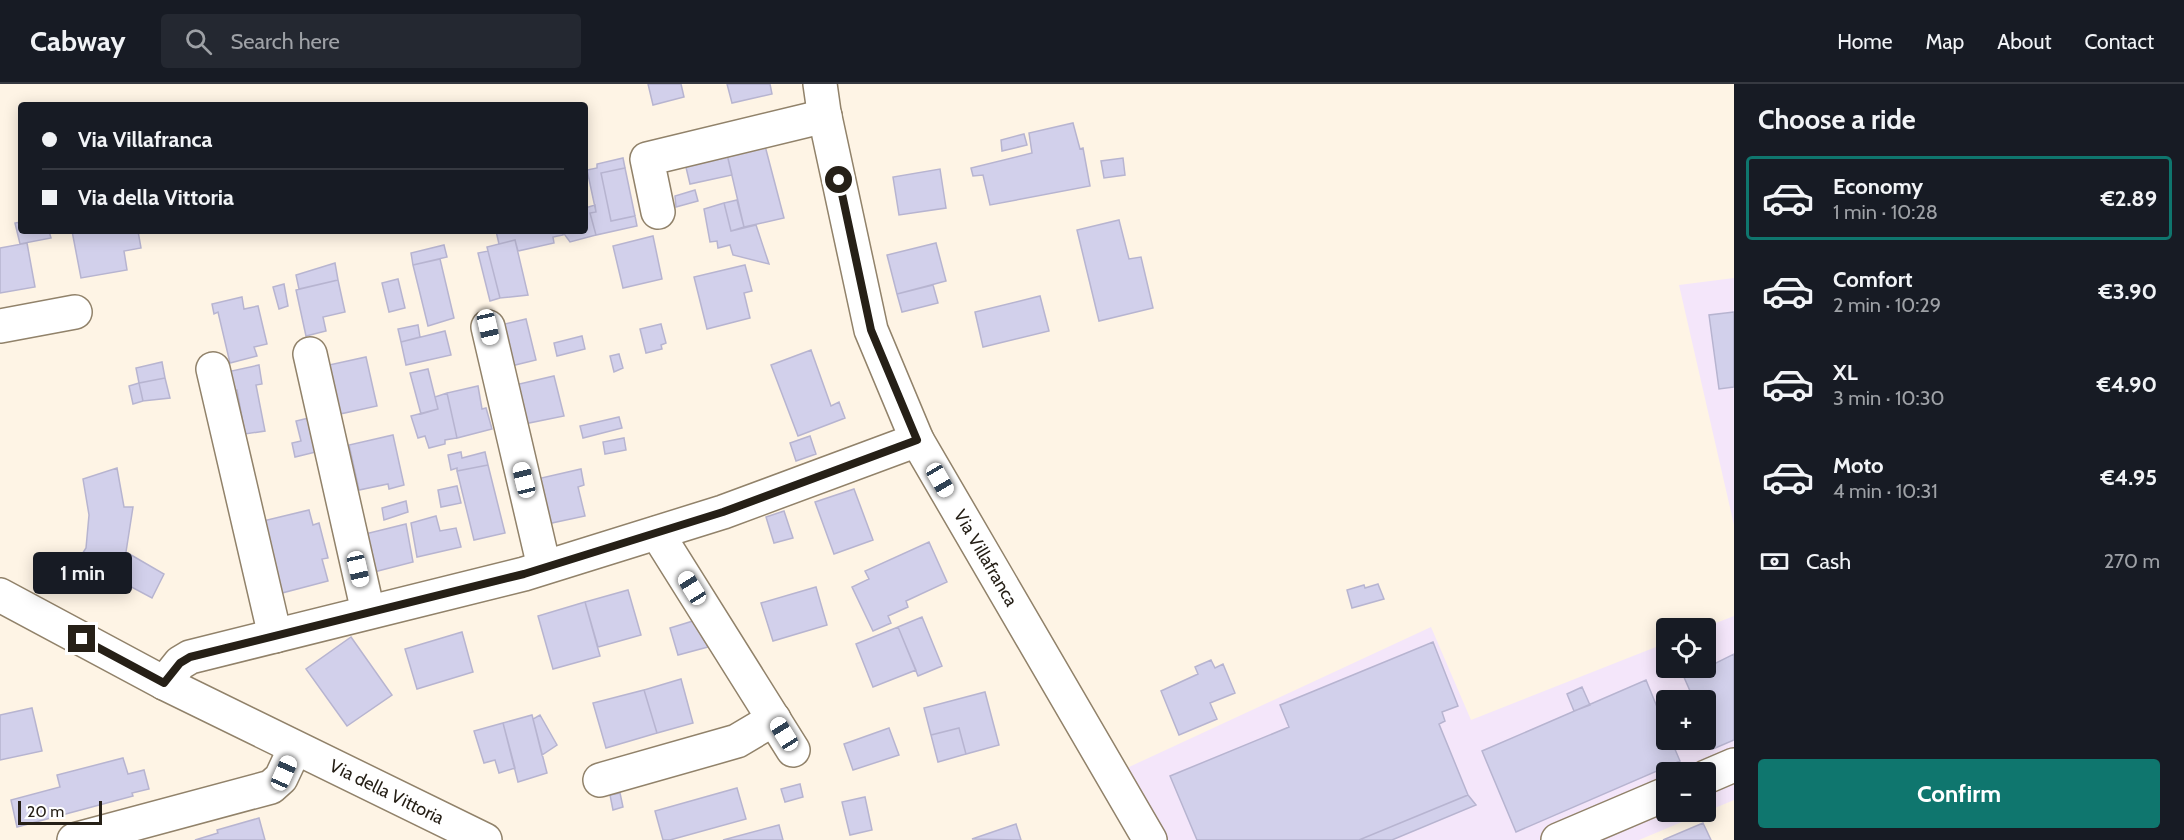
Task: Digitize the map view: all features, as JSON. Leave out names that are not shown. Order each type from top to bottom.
[{"type":"street","name":"Via Villafranca","points":[[820,84],[871,330],[917,440],[1150,840]]},
{"type":"street","points":[[657,212],[647,159],[825,116]]},
{"type":"street","points":[[0,326],[75,312]]},
{"type":"street","points":[[488,327],[544,567]]},
{"type":"street","points":[[310,354],[368,612]]},
{"type":"street","points":[[213,369],[275,636]]},
{"type":"street","points":[[164,683],[180,663],[190,657],[544,567],[723,512],[917,440]]},
{"type":"street","points":[[657,532],[793,750]]},
{"type":"street","name":"Via della Vittoria","points":[[0,595],[164,683],[485,840]]},
{"type":"street","points":[[600,780],[737,741],[774,719]]},
{"type":"street","points":[[74,840],[272,787],[281,778],[295,748]]},
{"type":"street","points":[[1716,773],[1734,765]]},
{"type":"street","points":[[1558,840],[1656,798]]},
{"type":"shaded area","points":[[1734,278],[1734,525],[1679,285]]},
{"type":"shaded area","points":[[1734,616],[1734,800],[1716,808],[1716,762],[1656,762],[1656,822],[1682,822],[1639,840],[1136,840],[1101,780],[1431,627],[1471,720],[1656,647],[1656,678],[1716,678],[1716,623]]},
{"type":"building","points":[[648,84],[681,84],[684,97],[653,105]]},
{"type":"building","points":[[727,84],[770,84],[772,94],[732,103]]},
{"type":"building","points":[[1073,123],[1080,149],[1083,148],[1090,186],[990,205],[983,175],[973,176],[971,168],[1032,153],[1029,133]]},
{"type":"building","points":[[1024,134],[1027,145],[1002,151],[1001,140]]},
{"type":"building","points":[[764,142],[784,218],[744,227],[726,150]]},
{"type":"building","points":[[726,150],[732,175],[690,184],[684,159]]},
{"type":"building","points":[[623,158],[625,168],[601,173],[611,221],[635,216],[637,226],[596,235],[590,213],[596,212],[588,170],[597,168],[597,164]]},
{"type":"building","points":[[1123,158],[1125,175],[1104,178],[1101,161]]},
{"type":"building","points":[[625,168],[635,216],[611,221],[601,173]]},
{"type":"building","points":[[940,169],[946,208],[899,215],[893,177]]},
{"type":"building","points":[[695,190],[698,201],[676,207],[675,196]]},
{"type":"building","points":[[737,200],[744,227],[731,231],[724,203]]},
{"type":"building","points":[[724,203],[731,231],[756,225],[769,264],[733,255],[730,245],[718,248],[717,241],[710,242],[704,209]]},
{"type":"building","points":[[595,205],[596,212],[590,213],[596,235],[570,242],[564,234],[588,234],[588,207]]},
{"type":"building","points":[[1119,220],[1129,259],[1141,257],[1153,308],[1099,321],[1077,230]]},
{"type":"building","points":[[18,222],[18,234],[50,234],[51,238],[20,244],[15,223]]},
{"type":"building","points":[[73,234],[139,234],[141,248],[124,251],[127,270],[81,278]]},
{"type":"building","points":[[497,234],[563,235],[553,237],[554,243],[518,251],[515,240],[499,244]]},
{"type":"building","points":[[653,236],[662,279],[623,288],[613,246]]},
{"type":"building","points":[[515,240],[528,295],[500,298],[487,247]]},
{"type":"building","points":[[27,243],[35,287],[0,293],[0,248]]},
{"type":"building","points":[[936,243],[946,281],[897,294],[887,255]]},
{"type":"building","points":[[444,245],[447,257],[413,265],[411,253]]},
{"type":"building","points":[[488,251],[500,298],[490,301],[478,253]]},
{"type":"building","points":[[440,259],[454,318],[428,326],[413,265]]},
{"type":"building","points":[[335,263],[338,280],[299,289],[296,275]]},
{"type":"building","points":[[745,265],[752,291],[744,293],[750,318],[707,329],[694,277]]},
{"type":"building","points":[[398,279],[405,308],[389,312],[382,283]]},
{"type":"building","points":[[338,280],[345,312],[323,317],[326,331],[306,336],[296,290]]},
{"type":"building","points":[[284,284],[288,306],[279,309],[273,287]]},
{"type":"building","points":[[933,285],[938,303],[902,312],[897,294]]},
{"type":"building","points":[[1040,296],[1049,331],[983,347],[975,312]]},
{"type":"building","points":[[242,297],[244,309],[258,306],[267,344],[254,347],[257,356],[230,363],[218,312],[214,314],[212,304]]},
{"type":"building","points":[[1734,312],[1734,387],[1719,389],[1709,315]]},
{"type":"building","points":[[526,319],[536,360],[511,366],[501,325]]},
{"type":"building","points":[[661,324],[666,343],[661,345],[662,349],[646,353],[640,329]]},
{"type":"building","points":[[418,325],[420,337],[401,342],[398,329]]},
{"type":"building","points":[[445,331],[451,355],[406,365],[401,342]]},
{"type":"building","points":[[582,336],[585,349],[557,356],[554,343]]},
{"type":"building","points":[[811,350],[831,406],[839,402],[845,418],[798,436],[771,365]]},
{"type":"building","points":[[619,354],[623,368],[614,372],[610,356]]},
{"type":"building","points":[[366,357],[377,406],[340,414],[329,365]]},
{"type":"building","points":[[162,362],[165,378],[139,383],[136,368]]},
{"type":"building","points":[[259,365],[262,384],[256,385],[265,431],[245,434],[237,390],[230,391],[227,372]]},
{"type":"building","points":[[428,369],[438,409],[421,414],[410,373]]},
{"type":"building","points":[[554,376],[564,416],[524,424],[515,385]]},
{"type":"building","points":[[165,378],[170,398],[143,401],[139,383]]},
{"type":"building","points":[[139,383],[143,401],[133,404],[129,386]]},
{"type":"building","points":[[478,386],[482,409],[486,408],[492,429],[457,438],[447,393]]},
{"type":"building","points":[[447,393],[457,438],[445,440],[445,444],[429,448],[425,436],[418,438],[411,416],[438,409],[435,397]]},
{"type":"building","points":[[317,416],[324,450],[295,457],[292,443],[301,441],[296,421]]},
{"type":"building","points":[[619,417],[622,428],[583,438],[580,426]]},
{"type":"building","points":[[393,435],[404,485],[389,489],[388,484],[359,490],[349,445]]},
{"type":"building","points":[[810,436],[816,454],[796,461],[790,443]]},
{"type":"building","points":[[624,438],[626,450],[605,454],[603,442]]},
{"type":"building","points":[[461,452],[462,458],[485,452],[488,465],[451,470],[448,455]]},
{"type":"building","points":[[488,465],[505,533],[474,540],[457,471]]},
{"type":"building","points":[[117,468],[124,507],[133,507],[126,552],[164,574],[152,598],[79,559],[86,548],[89,515],[83,479]]},
{"type":"building","points":[[581,469],[584,485],[578,487],[585,516],[547,524],[537,479]]},
{"type":"building","points":[[457,486],[461,503],[441,507],[438,490]]},
{"type":"building","points":[[854,489],[873,540],[834,554],[815,502]]},
{"type":"building","points":[[406,501],[408,512],[384,520],[382,508]]},
{"type":"building","points":[[309,510],[313,525],[319,523],[328,558],[322,559],[328,581],[282,593],[263,521]]},
{"type":"building","points":[[784,511],[793,538],[774,543],[766,517]]},
{"type":"building","points":[[436,516],[440,531],[456,528],[461,547],[417,557],[411,523]]},
{"type":"building","points":[[406,524],[413,562],[370,573],[361,535]]},
{"type":"building","points":[[929,542],[947,582],[906,601],[908,607],[888,616],[891,623],[873,631],[852,587],[869,579],[865,571]]},
{"type":"building","points":[[1378,584],[1384,599],[1352,608],[1347,590]]},
{"type":"building","points":[[816,587],[827,625],[773,641],[761,603]]},
{"type":"building","points":[[628,590],[641,635],[598,647],[585,602]]},
{"type":"building","points":[[585,602],[600,656],[553,669],[538,616]]},
{"type":"building","points":[[922,617],[942,666],[918,676],[898,627]]},
{"type":"building","points":[[693,621],[708,647],[678,655],[670,628]]},
{"type":"building","points":[[898,627],[916,670],[873,687],[856,644]]},
{"type":"building","points":[[462,632],[473,672],[417,689],[405,649]]},
{"type":"building","points":[[351,637],[392,695],[347,726],[306,669]]},
{"type":"building","points":[[1433,642],[1458,706],[1442,712],[1445,721],[1439,724],[1468,795],[1359,840],[1197,840],[1170,776],[1289,727],[1280,705]]},
{"type":"building","points":[[1734,654],[1734,740],[1716,748],[1716,690],[1690,690],[1684,678],[1716,678],[1716,663]]},
{"type":"building","points":[[1211,660],[1215,668],[1223,664],[1235,693],[1210,703],[1217,719],[1179,735],[1161,691],[1198,674],[1195,667]]},
{"type":"building","points":[[681,679],[693,723],[657,733],[644,690]]},
{"type":"building","points":[[1646,680],[1656,704],[1656,750],[1675,750],[1680,761],[1656,762],[1656,771],[1516,832],[1482,751]]},
{"type":"building","points":[[1582,687],[1590,705],[1574,711],[1567,694]]},
{"type":"building","points":[[644,690],[657,733],[606,748],[593,703]]},
{"type":"building","points":[[985,692],[999,745],[966,754],[959,728],[931,735],[924,708]]},
{"type":"building","points":[[32,708],[42,751],[0,760],[0,715]]},
{"type":"building","points":[[532,715],[547,773],[518,782],[503,723]]},
{"type":"building","points":[[540,715],[557,745],[542,755],[533,719]]},
{"type":"building","points":[[503,723],[515,768],[499,773],[495,760],[484,763],[474,731]]},
{"type":"building","points":[[889,728],[899,755],[853,770],[844,744]]},
{"type":"building","points":[[959,728],[966,754],[938,762],[931,735]]},
{"type":"building","points":[[123,758],[128,774],[144,770],[149,789],[132,793],[133,796],[17,827],[11,800],[60,787],[57,775]]},
{"type":"building","points":[[800,784],[803,797],[785,802],[781,789]]},
{"type":"building","points":[[737,788],[746,819],[663,840],[655,811]]},
{"type":"building","points":[[620,793],[623,807],[613,810],[610,795]]},
{"type":"building","points":[[1468,795],[1476,805],[1392,840],[1359,840]]},
{"type":"building","points":[[865,797],[872,830],[850,835],[842,802]]},
{"type":"building","points":[[259,818],[265,840],[195,840],[218,833],[217,830]]},
{"type":"building","points":[[1703,823],[1711,840],[1663,840]]},
{"type":"building","points":[[1016,824],[1021,840],[972,839]]},
{"type":"building","points":[[779,825],[783,840],[723,840]]},
{"type":"route","points":[[82,639],[164,683],[180,663],[190,657],[524,574],[723,512],[917,440],[871,330],[839,180]]}]
